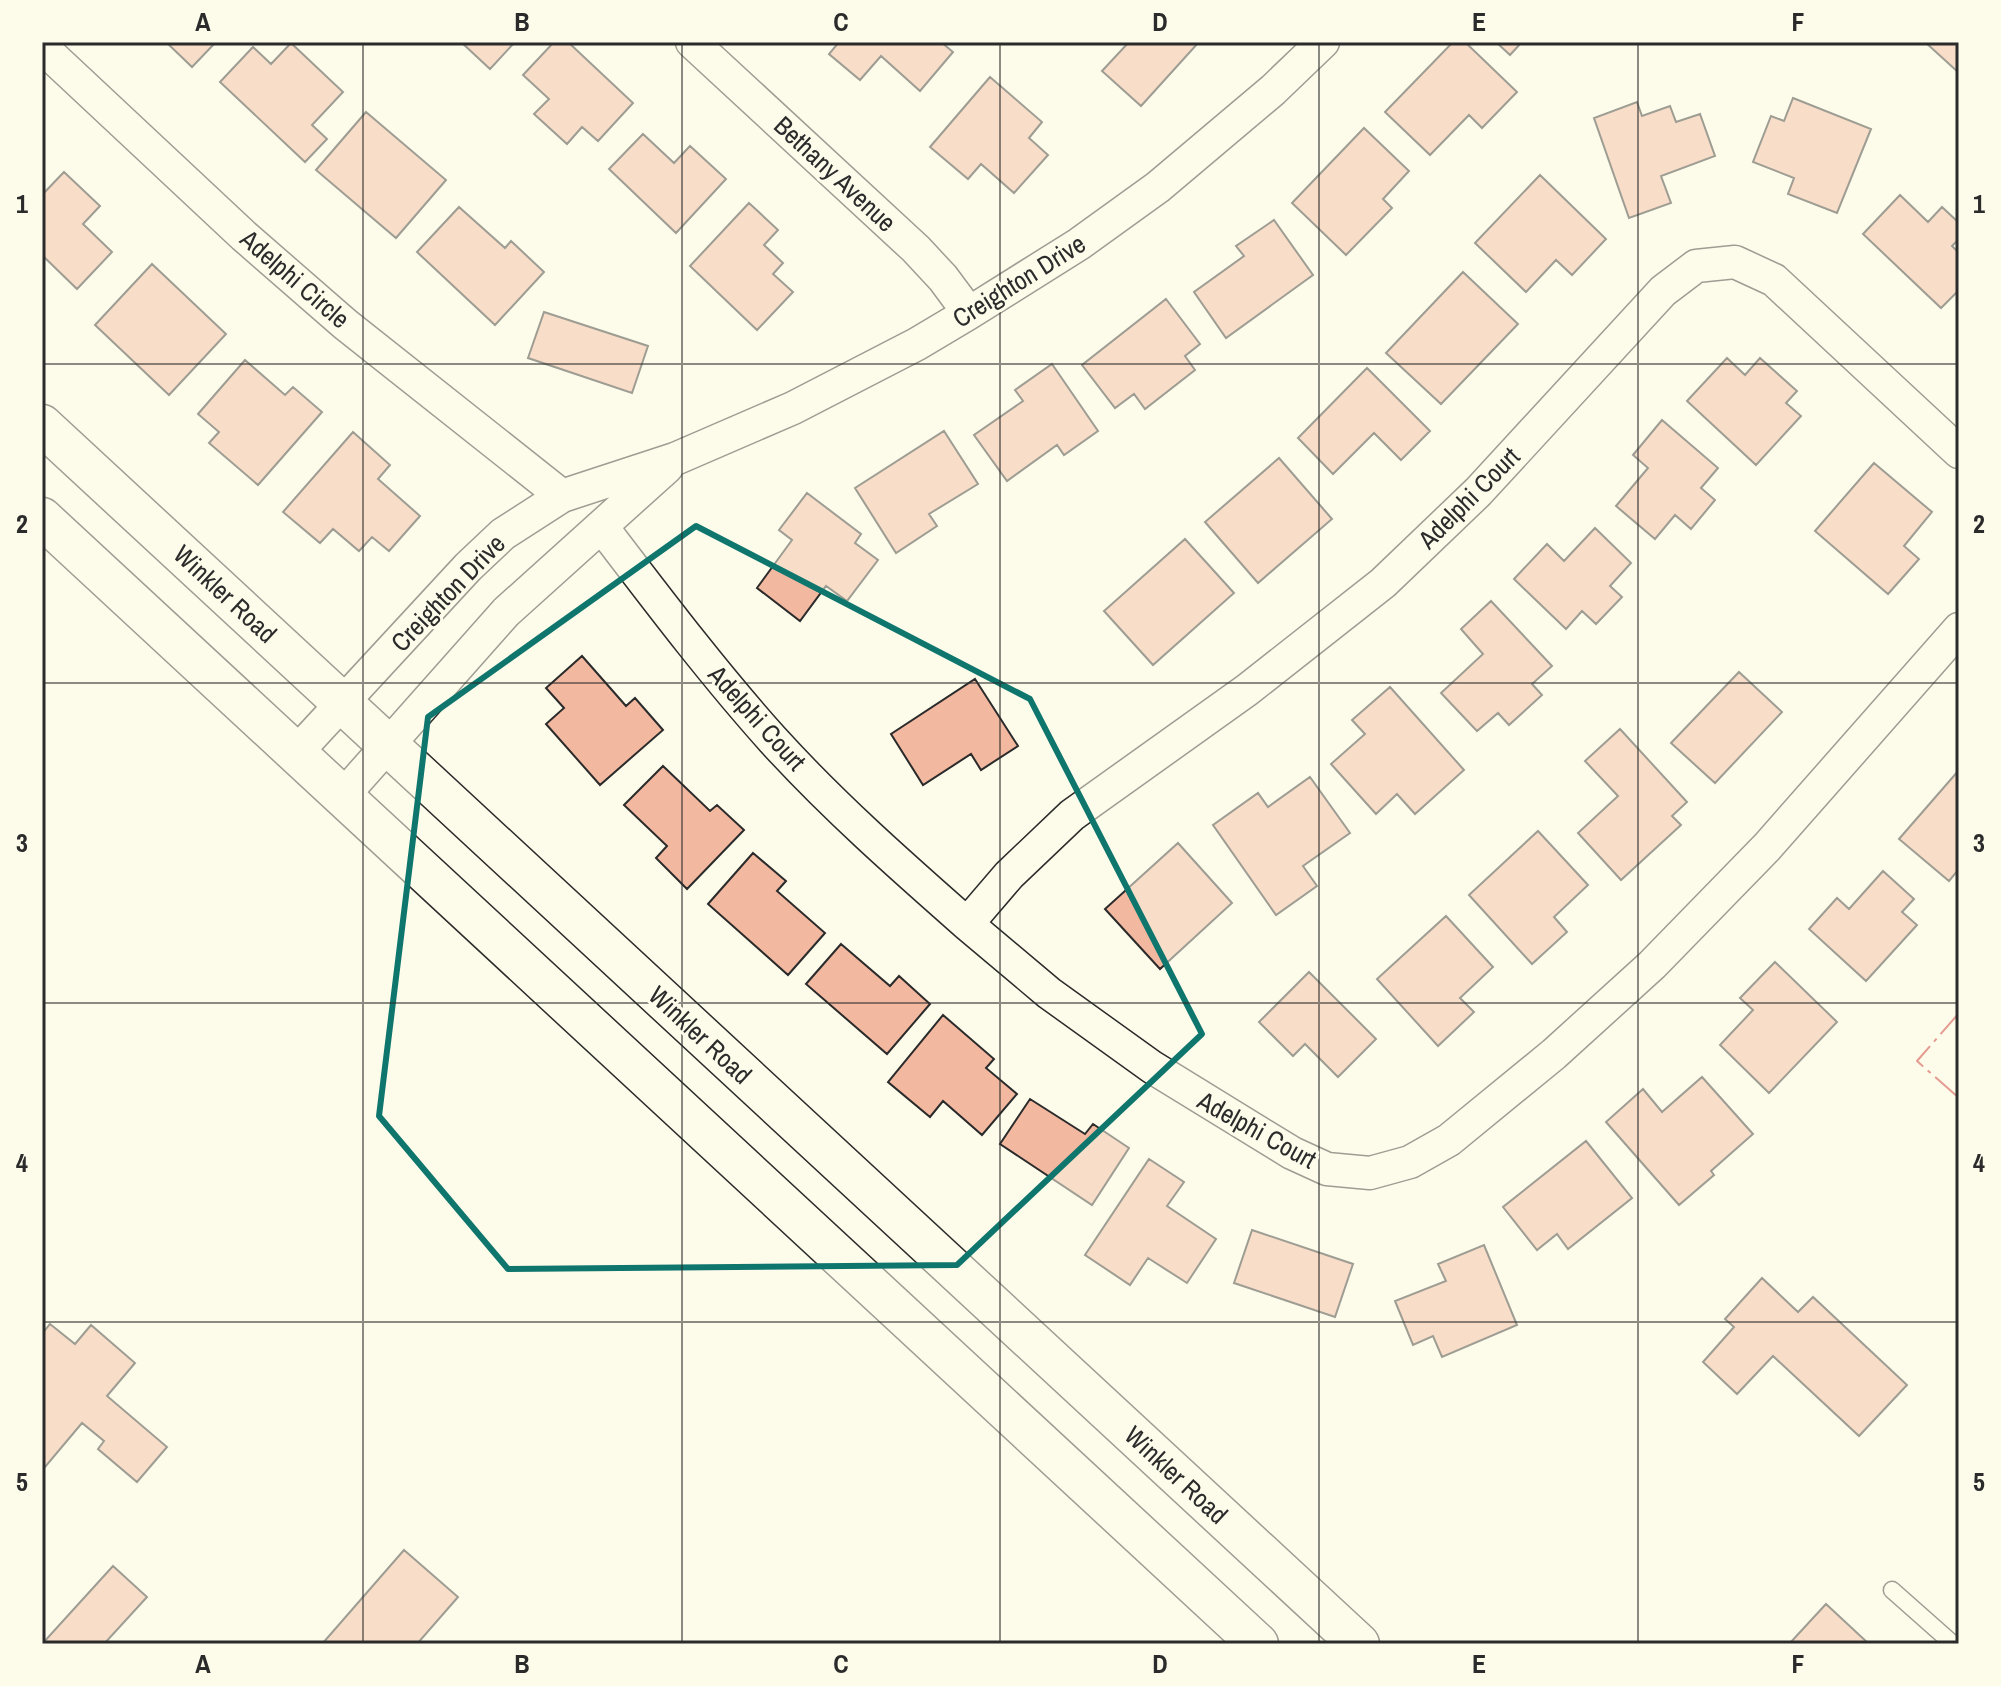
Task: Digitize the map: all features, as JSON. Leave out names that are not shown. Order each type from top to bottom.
[{"type":"street","name":"Bethany Avenue","points":[[692,42],[916,249],[969,313]]},
{"type":"street","name":"Creighton Drive","points":[[296,753],[468,567],[503,534],[562,496],[675,459],[793,408],[917,344],[969,313],[1079,244],[1158,187],[1273,90],[1323,42]]},
{"type":"street","name":"Adelphi Circle","points":[[42,47],[244,236],[345,324],[562,496]]},
{"type":"street","name":"Adelphi Court","points":[[967,924],[1009,875],[1072,815],[1247,690],[1383,583],[1478,492],[1663,291],[1696,266],[1735,262],[1774,280],[1959,452]]},
{"type":"street","name":"Winkler Road","points":[[42,425],[1359,1644]]},
{"type":"street","name":"Creighton Drive","points":[[342,797],[506,612],[675,459]]},
{"type":"street","points":[[42,518],[1258,1644]]},
{"type":"street","name":"Adelphi Court","points":[[602,527],[713,670],[775,741],[867,836],[1049,993],[1152,1067],[1253,1132],[1327,1169],[1370,1173],[1410,1162],[1449,1140],[1554,1054],[1652,965],[1767,847],[1959,629]]},
{"type":"lane","points":[[1892,1590],[1953,1644]]},
{"type":"highlighted area","points":[[696,526],[1030,699],[1202,1034],[957,1265],[508,1269],[379,1116],[428,717]]},
{"type":"building","points":[[166,42],[216,42],[192,67]]},
{"type":"building","points":[[461,42],[515,42],[490,69]]},
{"type":"building","points":[[554,42],[568,42],[633,103],[598,141],[582,127],[567,144],[534,114],[549,99],[523,75]]},
{"type":"building","points":[[839,42],[941,42],[953,52],[920,91],[881,56],[860,80],[829,54]]},
{"type":"building","points":[[1129,42],[1199,42],[1141,106],[1102,71]]},
{"type":"building","points":[[1453,42],[1465,42],[1517,92],[1482,128],[1469,115],[1430,155],[1385,112]]},
{"type":"building","points":[[1496,42],[1522,42],[1510,55]]},
{"type":"building","points":[[1925,42],[1959,42],[1959,73]]},
{"type":"building","points":[[291,43],[343,92],[312,125],[327,139],[305,162],[220,82],[253,47],[271,64]]},
{"type":"building","points":[[990,77],[1042,122],[1029,138],[1048,155],[1014,193],[981,164],[968,179],[930,147]]},
{"type":"building","points":[[1793,98],[1871,129],[1837,213],[1788,194],[1794,178],[1753,162],[1771,116],[1784,121]]},
{"type":"building","points":[[1637,102],[1642,116],[1670,106],[1676,122],[1700,114],[1715,156],[1661,176],[1671,203],[1629,218],[1594,118]]},
{"type":"building","points":[[366,112],[446,180],[396,238],[316,170]]},
{"type":"building","points":[[1364,128],[1409,171],[1383,199],[1392,208],[1346,255],[1292,203]]},
{"type":"building","points":[[643,134],[674,163],[690,146],[726,179],[676,233],[609,169]]},
{"type":"building","points":[[64,172],[100,206],[83,224],[112,252],[77,289],[42,255],[42,195]]},
{"type":"building","points":[[1540,175],[1606,239],[1572,275],[1556,260],[1526,292],[1475,243]]},
{"type":"building","points":[[1900,195],[1928,222],[1942,207],[1959,223],[1959,239],[1952,246],[1959,253],[1959,290],[1941,308],[1863,234]]},
{"type":"building","points":[[749,203],[778,230],[764,245],[783,263],[773,274],[793,292],[757,330],[690,266]]},
{"type":"building","points":[[459,207],[505,248],[511,241],[544,272],[495,325],[417,252]]},
{"type":"building","points":[[1274,220],[1313,275],[1226,338],[1194,292],[1244,256],[1236,246]]},
{"type":"building","points":[[152,264],[226,334],[169,395],[95,325]]},
{"type":"building","points":[[1463,272],[1518,324],[1441,404],[1386,353]]},
{"type":"building","points":[[1166,299],[1200,344],[1185,356],[1195,370],[1145,409],[1134,394],[1115,408],[1082,365]]},
{"type":"building","points":[[544,312],[648,346],[632,393],[528,358]]},
{"type":"building","points":[[1727,358],[1745,375],[1760,358],[1797,391],[1786,403],[1801,416],[1756,465],[1687,401]]},
{"type":"building","points":[[245,360],[285,395],[293,387],[322,412],[258,485],[209,443],[219,432],[198,414]]},
{"type":"building","points":[[1052,364],[1098,431],[1064,455],[1057,445],[1007,481],[974,435],[1023,401],[1015,390]]},
{"type":"building","points":[[1367,368],[1430,431],[1401,460],[1374,433],[1333,474],[1298,438]]},
{"type":"building","points":[[1662,420],[1718,468],[1701,488],[1715,500],[1691,529],[1675,515],[1655,539],[1616,506],[1648,468],[1633,455]]},
{"type":"building","points":[[944,431],[978,484],[929,514],[937,526],[896,553],[855,488]]},
{"type":"building","points":[[353,432],[390,465],[378,479],[420,516],[389,551],[372,537],[359,551],[333,529],[320,543],[283,512]]},
{"type":"building","points":[[1279,458],[1332,519],[1258,583],[1205,522]]},
{"type":"building","points":[[1874,463],[1932,512],[1904,546],[1919,559],[1888,594],[1815,531]]},
{"type":"building","points":[[807,493],[861,534],[855,543],[878,560],[847,601],[826,586],[800,621],[757,588],[792,540],[779,530]]},
{"type":"building","points":[[1595,528],[1631,563],[1610,586],[1622,597],[1596,624],[1582,611],[1566,629],[1514,579],[1547,544],[1564,561]]},
{"type":"building","points":[[1185,539],[1234,593],[1153,665],[1104,611]]},
{"type":"building","points":[[1491,601],[1552,666],[1532,684],[1542,695],[1509,725],[1498,713],[1477,731],[1441,693],[1483,654],[1461,629]]},
{"type":"building","points":[[582,656],[626,706],[635,698],[663,730],[600,785],[546,724],[564,708],[546,688]]},
{"type":"building","points":[[1739,672],[1782,712],[1715,783],[1671,743]]},
{"type":"building","points":[[975,679],[1018,746],[981,770],[971,754],[923,785],[891,734]]},
{"type":"building","points":[[1390,687],[1464,770],[1415,814],[1397,794],[1376,814],[1331,764],[1365,734],[1352,720]]},
{"type":"building","points":[[1620,729],[1687,802],[1672,816],[1681,825],[1621,880],[1578,833],[1618,796],[1585,761]]},
{"type":"building","points":[[663,766],[710,811],[717,805],[744,830],[687,889],[656,858],[667,846],[624,805]]},
{"type":"building","points":[[1959,770],[1959,869],[1949,881],[1899,839]]},
{"type":"building","points":[[1310,777],[1350,833],[1303,866],[1317,886],[1276,915],[1213,825],[1258,793],[1268,807]]},
{"type":"building","points":[[1538,831],[1588,885],[1554,917],[1567,932],[1532,964],[1469,895]]},
{"type":"building","points":[[1178,843],[1232,903],[1160,969],[1105,909]]},
{"type":"building","points":[[753,853],[786,881],[777,891],[825,933],[788,975],[708,904]]},
{"type":"building","points":[[1883,871],[1914,899],[1902,912],[1917,925],[1866,981],[1809,929],[1837,898],[1849,909]]},
{"type":"building","points":[[1446,916],[1493,967],[1460,998],[1474,1012],[1438,1046],[1377,979]]},
{"type":"building","points":[[841,944],[890,986],[899,976],[930,1004],[887,1054],[806,984]]},
{"type":"building","points":[[1775,962],[1837,1022],[1769,1093],[1720,1045],[1753,1010],[1740,998]]},
{"type":"building","points":[[1309,972],[1376,1039],[1338,1077],[1305,1044],[1293,1056],[1259,1022]]},
{"type":"building","points":[[943,1015],[994,1059],[986,1068],[1017,1094],[982,1135],[943,1101],[930,1117],[888,1082]]},
{"type":"building","points":[[1702,1077],[1753,1134],[1711,1171],[1714,1175],[1679,1205],[1606,1122],[1643,1089],[1662,1112]]},
{"type":"building","points":[[1030,1099],[1085,1134],[1093,1124],[1129,1148],[1092,1205],[1000,1144]]},
{"type":"building","points":[[1586,1141],[1632,1198],[1568,1249],[1557,1234],[1537,1250],[1503,1207]]},
{"type":"building","points":[[1149,1159],[1184,1182],[1167,1206],[1216,1239],[1187,1283],[1148,1258],[1130,1285],[1085,1255]]},
{"type":"building","points":[[1252,1230],[1353,1264],[1335,1317],[1234,1283]]},
{"type":"building","points":[[1484,1245],[1517,1325],[1442,1357],[1433,1336],[1413,1345],[1395,1301],[1446,1281],[1438,1264]]},
{"type":"building","points":[[1762,1278],[1798,1312],[1813,1297],[1907,1385],[1859,1436],[1773,1356],[1737,1394],[1703,1362],[1734,1327],[1725,1319]]},
{"type":"building","points":[[50,1324],[75,1344],[91,1325],[135,1363],[107,1396],[167,1447],[137,1482],[98,1449],[104,1441],[82,1423],[45,1467],[42,1464],[42,1334]]},
{"type":"building","points":[[404,1550],[458,1597],[417,1644],[322,1644]]},
{"type":"building","points":[[113,1566],[147,1597],[104,1644],[42,1644]]},
{"type":"building","points":[[1826,1604],[1869,1644],[1789,1644]]},
{"type":"power","points":[[1959,1013],[1917,1061],[1959,1098]]}]
